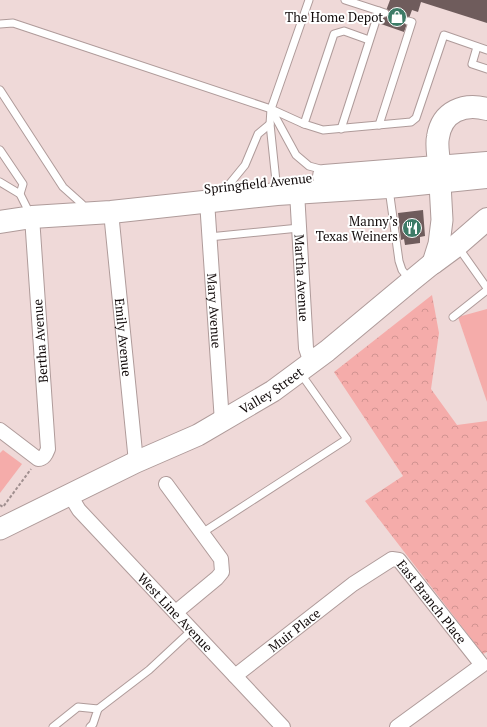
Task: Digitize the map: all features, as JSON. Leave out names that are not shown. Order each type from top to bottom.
[{"type":"main road","points":[[433,263],[442,231],[438,138],[444,121],[454,112],[462,108],[475,106],[487,109]]},
{"type":"main road","name":"Springfield Avenue","points":[[32,218],[82,204],[227,187],[283,189],[388,187],[487,163]]},
{"type":"main road","name":"Springfield Avenue","points":[[0,222],[111,212],[207,200],[283,189],[341,174],[440,174],[487,177]]},
{"type":"main road","points":[[433,263],[456,246],[487,219]]},
{"type":"main road","name":"Valley Street","points":[[0,529],[136,462],[198,435],[273,391],[305,367],[433,263]]},
{"type":"street","name":"Martha Avenue","points":[[283,189],[299,228],[306,348],[305,367]]},
{"type":"street","name":"Mary Avenue","points":[[207,200],[222,422]]},
{"type":"street","name":"Emily Avenue","points":[[111,212],[136,462]]},
{"type":"street","name":"Bertha Avenue","points":[[32,218],[48,448],[44,456],[35,463]]},
{"type":"street","points":[[0,430],[35,463]]},
{"type":"street","points":[[166,484],[221,559],[222,572],[217,578],[176,612]]},
{"type":"street","name":"West Line Avenue","points":[[70,495],[79,510],[283,727]]},
{"type":"street","name":"East Branch Place","points":[[353,584],[392,559],[399,560],[482,665],[398,727]]},
{"type":"street","name":"Muir Place","points":[[235,676],[353,584]]},
{"type":"lane","points":[[283,189],[270,124],[271,109],[309,0]]},
{"type":"lane","points":[[341,129],[369,40],[382,12],[345,0]]},
{"type":"lane","points":[[380,125],[412,22],[408,21]]},
{"type":"lane","points":[[0,24],[13,23],[271,109],[304,124],[323,130],[411,122],[416,118],[444,35],[487,50]]},
{"type":"lane","points":[[304,124],[334,34],[344,30],[369,40]]},
{"type":"lane","points":[[478,47],[472,64],[487,69]]},
{"type":"lane","points":[[0,90],[63,187],[82,204]]},
{"type":"lane","points":[[271,109],[296,155],[309,166],[341,174]]},
{"type":"lane","points":[[227,187],[245,165],[258,134],[270,124]]},
{"type":"lane","points":[[0,150],[24,184],[20,194]]},
{"type":"lane","points":[[0,182],[20,194],[32,218]]},
{"type":"lane","points":[[388,187],[399,261],[402,270],[411,281]]},
{"type":"lane","points":[[209,236],[299,228]]},
{"type":"lane","points":[[453,317],[487,289],[456,246]]},
{"type":"lane","points":[[202,533],[347,439],[305,367]]},
{"type":"lane","points":[[90,727],[93,724],[98,709],[149,670],[192,630]]},
{"type":"lane","points":[[53,727],[78,707],[98,709]]},
{"type":"path","points":[[0,505],[3,507],[35,463]]},
{"type":"green space","points":[[432,295],[439,333],[431,389],[457,425],[487,421],[487,652],[483,654],[365,501],[403,476],[334,372]]},
{"type":"green space","points":[[487,309],[487,402],[458,317]]},
{"type":"green space","points":[[3,450],[22,464],[0,493],[0,453]]},
{"type":"building","name":"The Home Depot","points":[[390,0],[487,0],[487,23],[421,2],[418,12],[412,10],[404,32],[381,24]]},
{"type":"building","points":[[423,210],[425,236],[420,237],[420,243],[405,245],[404,239],[401,240],[398,213]]},
{"type":"place","name":"The Home Depot","points":[[397,17]]},
{"type":"place","name":"Manny’s Texas Weiners","points":[[412,228]]}]
